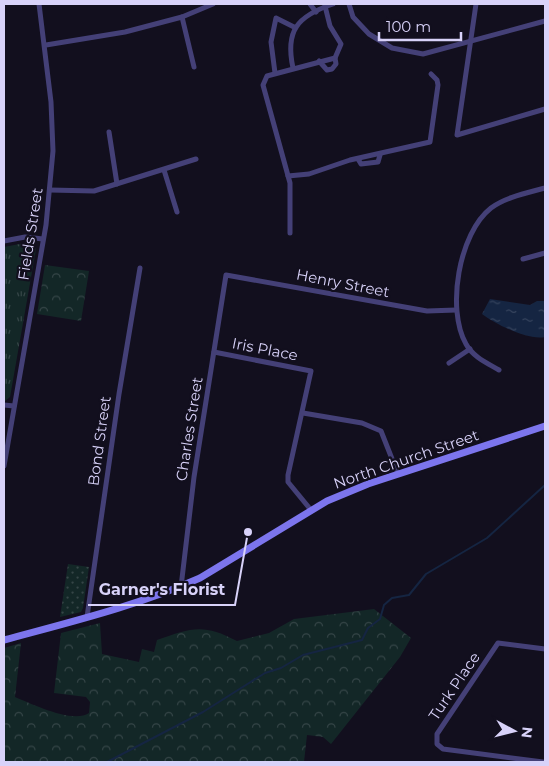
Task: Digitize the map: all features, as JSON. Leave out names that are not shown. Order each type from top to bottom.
[{"type":"main road","name":"North Church Street","points":[[4,640],[87,617],[181,587],[200,578],[326,501],[368,484],[545,426]]},
{"type":"street","name":"Fields Street","points":[[4,466],[50,190],[53,141],[46,45],[39,4]]},
{"type":"street","points":[[46,45],[126,32],[182,17],[213,4]]},
{"type":"street","points":[[310,4],[316,12]]},
{"type":"street","points":[[293,68],[289,44],[294,27],[325,6],[333,4]]},
{"type":"street","points":[[349,4],[354,17],[369,34],[392,48],[423,54],[470,43],[545,21]]},
{"type":"street","points":[[476,4],[457,135],[545,110]]},
{"type":"street","points":[[319,62],[327,70],[332,69],[336,64],[335,58],[341,44],[330,26],[325,6]]},
{"type":"street","points":[[182,17],[194,67]]},
{"type":"street","points":[[275,74],[271,42],[276,18],[294,27]]},
{"type":"street","points":[[290,233],[288,176],[263,85],[267,76],[335,58]]},
{"type":"street","points":[[288,176],[309,174],[358,159],[430,142],[438,85],[437,80],[430,74]]},
{"type":"street","points":[[109,132],[117,184]]},
{"type":"street","points":[[50,190],[94,191],[196,159]]},
{"type":"street","points":[[164,170],[177,212]]},
{"type":"street","points":[[499,370],[475,356],[460,328],[456,310],[464,254],[470,235],[479,221],[492,208],[512,198],[545,188]]},
{"type":"street","points":[[4,241],[25,237],[42,239]]},
{"type":"street","points":[[523,259],[545,253]]},
{"type":"street","name":"Bond Street","points":[[87,617],[118,394],[140,268]]},
{"type":"street","name":"Henry Street","points":[[226,275],[427,311],[456,310]]},
{"type":"street","name":"Charles Street","points":[[181,587],[194,478],[226,275]]},
{"type":"street","points":[[449,363],[470,349]]},
{"type":"street","name":"Iris Place","points":[[214,352],[311,371],[304,413]]},
{"type":"street","points":[[4,405],[14,406]]},
{"type":"street","points":[[311,510],[288,482],[304,413],[362,423],[382,430],[398,474]]},
{"type":"street","name":"Turk Place","points":[[543,762],[443,749],[437,744],[437,734],[498,643],[545,649]]},
{"type":"green space","points":[[30,242],[36,249],[10,397],[5,401],[4,247]]},
{"type":"green space","points":[[45,265],[89,271],[81,321],[37,314]]},
{"type":"green space","points":[[68,564],[89,567],[83,608],[81,612],[60,617]]},
{"type":"green space","points":[[374,609],[411,638],[400,657],[331,744],[323,737],[307,735],[304,762],[4,762],[4,648],[21,643],[15,697],[52,712],[63,715],[82,716],[89,713],[90,702],[86,697],[54,693],[61,633],[100,623],[102,654],[139,662],[142,649],[154,652],[157,640],[188,630],[197,629],[215,632],[237,641],[269,633],[294,619]]},
{"type":"water","points":[[490,299],[530,305],[537,301],[545,301],[545,337],[530,337],[521,334],[503,327],[482,314]]},
{"type":"waterway","points":[[107,762],[203,712],[265,673],[281,668],[303,655],[362,640],[368,628],[380,619],[384,605],[392,598],[409,595],[426,574],[487,538],[545,485]]},
{"type":"place","name":"Garner's Florist","points":[[248,532]]}]
